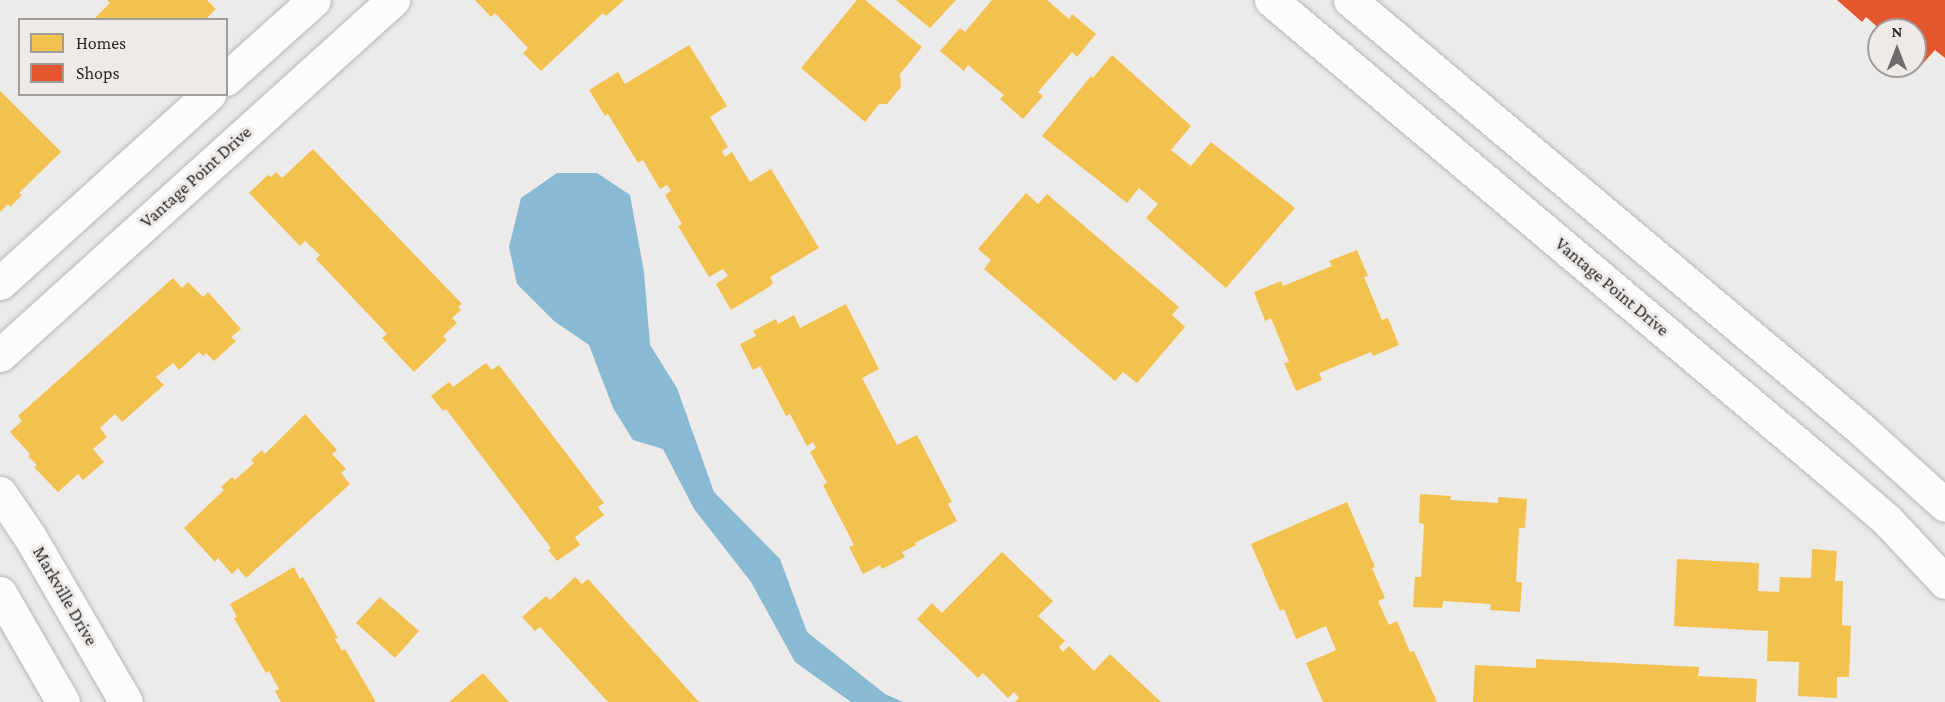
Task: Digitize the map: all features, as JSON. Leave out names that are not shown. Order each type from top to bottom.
[{"type":"street","points":[[228,77],[314,0]]},
{"type":"street","name":"Vantage Point Drive","points":[[0,355],[393,0]]},
{"type":"street","name":"Vantage Point Drive","points":[[1271,0],[1887,520],[1945,582]]},
{"type":"street","points":[[1332,52],[1358,7],[1870,436],[1945,505]]},
{"type":"street","points":[[0,283],[207,96]]},
{"type":"street","points":[[1688,351],[1723,313]]},
{"type":"street","name":"Markville Drive","points":[[0,493],[30,537],[126,702]]},
{"type":"street","points":[[0,593],[63,702]]},
{"type":"water","points":[[557,173],[597,173],[630,195],[644,272],[650,345],[677,388],[714,492],[780,559],[807,632],[885,694],[903,702],[851,702],[795,662],[751,582],[694,509],[663,449],[633,440],[613,408],[589,345],[554,321],[517,284],[509,247],[521,198]]},
{"type":"building: Homes","points":[[107,0],[207,0],[216,9],[207,18],[95,18],[110,3]]},
{"type":"building: Homes","points":[[475,0],[624,0],[606,16],[603,13],[541,71],[523,53],[528,48],[495,13],[491,17]]},
{"type":"building: Homes","points":[[857,0],[865,0],[922,47],[900,74],[901,87],[887,104],[879,104],[865,122],[801,68]]},
{"type":"building: Homes","points":[[896,0],[956,0],[930,28]]},
{"type":"building: Homes","points":[[992,0],[1047,0],[1069,19],[1072,14],[1096,34],[1077,57],[1072,52],[1038,92],[1043,96],[1023,119],[1000,99],[1004,95],[968,65],[964,71],[940,51],[960,28],[965,32]]},
{"type":"building: Homes","points":[[689,45],[727,106],[710,117],[728,147],[722,151],[725,157],[732,152],[750,182],[771,169],[819,248],[770,277],[773,283],[769,287],[731,310],[716,284],[728,276],[723,269],[709,277],[678,226],[682,224],[665,195],[671,191],[667,185],[660,189],[643,160],[638,163],[608,114],[605,116],[589,90],[618,72],[625,84]]},
{"type":"building: Homes","points":[[1112,55],[1191,126],[1171,150],[1191,166],[1211,142],[1295,208],[1226,288],[1146,218],[1158,204],[1139,188],[1127,203],[1042,136],[1091,76],[1093,78]]},
{"type":"building: Homes","points":[[0,91],[61,152],[19,193],[22,195],[10,207],[8,204],[0,212]]},
{"type":"building: Homes","points":[[313,149],[462,304],[458,307],[461,310],[452,318],[457,323],[443,336],[447,340],[414,372],[382,338],[387,334],[316,259],[320,255],[305,241],[300,246],[249,193],[268,175],[271,177],[276,172],[282,178]]},
{"type":"building: Homes","points":[[1026,193],[1038,204],[1047,194],[1179,307],[1172,315],[1185,327],[1137,383],[1123,372],[1115,381],[984,269],[991,260],[978,249]]},
{"type":"building: Homes","points":[[1357,250],[1368,276],[1364,277],[1382,320],[1388,318],[1399,345],[1373,356],[1371,352],[1319,373],[1322,380],[1296,391],[1284,363],[1289,362],[1271,318],[1265,321],[1254,292],[1281,281],[1283,286],[1332,266],[1329,261]]},
{"type":"building: Homes","points":[[173,278],[182,288],[188,282],[203,297],[208,292],[241,329],[231,337],[236,341],[214,361],[206,353],[203,356],[199,352],[179,370],[173,363],[156,377],[164,385],[122,422],[115,414],[100,428],[107,437],[93,449],[104,462],[83,480],[78,474],[58,492],[34,467],[37,465],[28,456],[30,454],[10,432],[22,421],[18,416]]},
{"type":"building: Homes","points":[[846,304],[879,369],[862,378],[897,445],[917,435],[952,502],[948,504],[957,521],[902,552],[905,557],[882,569],[880,565],[863,574],[849,547],[854,545],[823,485],[827,483],[810,452],[816,448],[813,442],[807,446],[790,414],[786,416],[760,366],[753,370],[740,344],[756,336],[753,331],[776,319],[778,324],[794,315],[800,328]]},
{"type":"building: Homes","points":[[486,363],[492,370],[499,365],[604,503],[598,507],[604,515],[575,537],[580,545],[557,561],[548,550],[551,548],[446,409],[443,411],[431,396],[449,382],[453,387]]},
{"type":"building: Homes","points":[[305,414],[337,450],[332,454],[346,469],[341,473],[350,484],[246,578],[238,568],[232,574],[218,558],[215,562],[184,528],[224,490],[221,487],[232,477],[235,480],[254,463],[251,460],[262,450],[265,454]]},
{"type":"building: Homes","points":[[1420,494],[1451,496],[1450,500],[1498,503],[1498,497],[1527,499],[1525,528],[1519,528],[1516,582],[1522,582],[1520,612],[1490,610],[1491,604],[1443,601],[1442,608],[1413,607],[1415,577],[1421,577],[1424,524],[1419,523]]},
{"type":"building: Homes","points":[[1347,502],[1375,567],[1372,568],[1385,598],[1378,601],[1389,625],[1397,621],[1410,652],[1414,651],[1437,702],[1323,702],[1306,663],[1336,650],[1326,626],[1296,639],[1284,609],[1280,611],[1251,544]]},
{"type":"building: Homes","points":[[1812,549],[1837,551],[1835,581],[1843,581],[1842,625],[1851,626],[1849,677],[1837,677],[1837,698],[1798,696],[1799,662],[1767,661],[1768,631],[1674,626],[1677,559],[1759,563],[1758,591],[1779,592],[1780,577],[1811,578]]},
{"type":"building: Homes","points":[[1002,552],[1053,601],[1038,616],[1065,641],[1059,647],[1063,652],[1069,646],[1094,671],[1110,654],[1161,702],[1015,702],[1019,698],[1014,692],[1008,698],[983,673],[978,678],[917,619],[932,603],[942,613]]},
{"type":"building: Homes","points":[[294,567],[300,579],[303,577],[338,638],[335,639],[342,651],[345,649],[376,702],[281,702],[275,691],[279,689],[269,671],[266,673],[234,618],[237,617],[230,604]]},
{"type":"building: Homes","points":[[575,577],[582,584],[588,579],[699,702],[608,702],[540,627],[535,631],[522,617],[546,596],[550,600]]},
{"type":"building: Homes","points":[[380,597],[419,631],[395,658],[356,623]]},
{"type":"building: Homes","points":[[1536,659],[1699,667],[1698,676],[1757,679],[1756,702],[1473,702],[1475,665],[1536,668]]},
{"type":"building: Homes","points":[[483,673],[509,702],[449,702]]},
{"type":"building: Shops","points":[[1837,0],[1945,0],[1945,58],[1935,50],[1927,59],[1927,18],[1866,17],[1862,22]]}]
